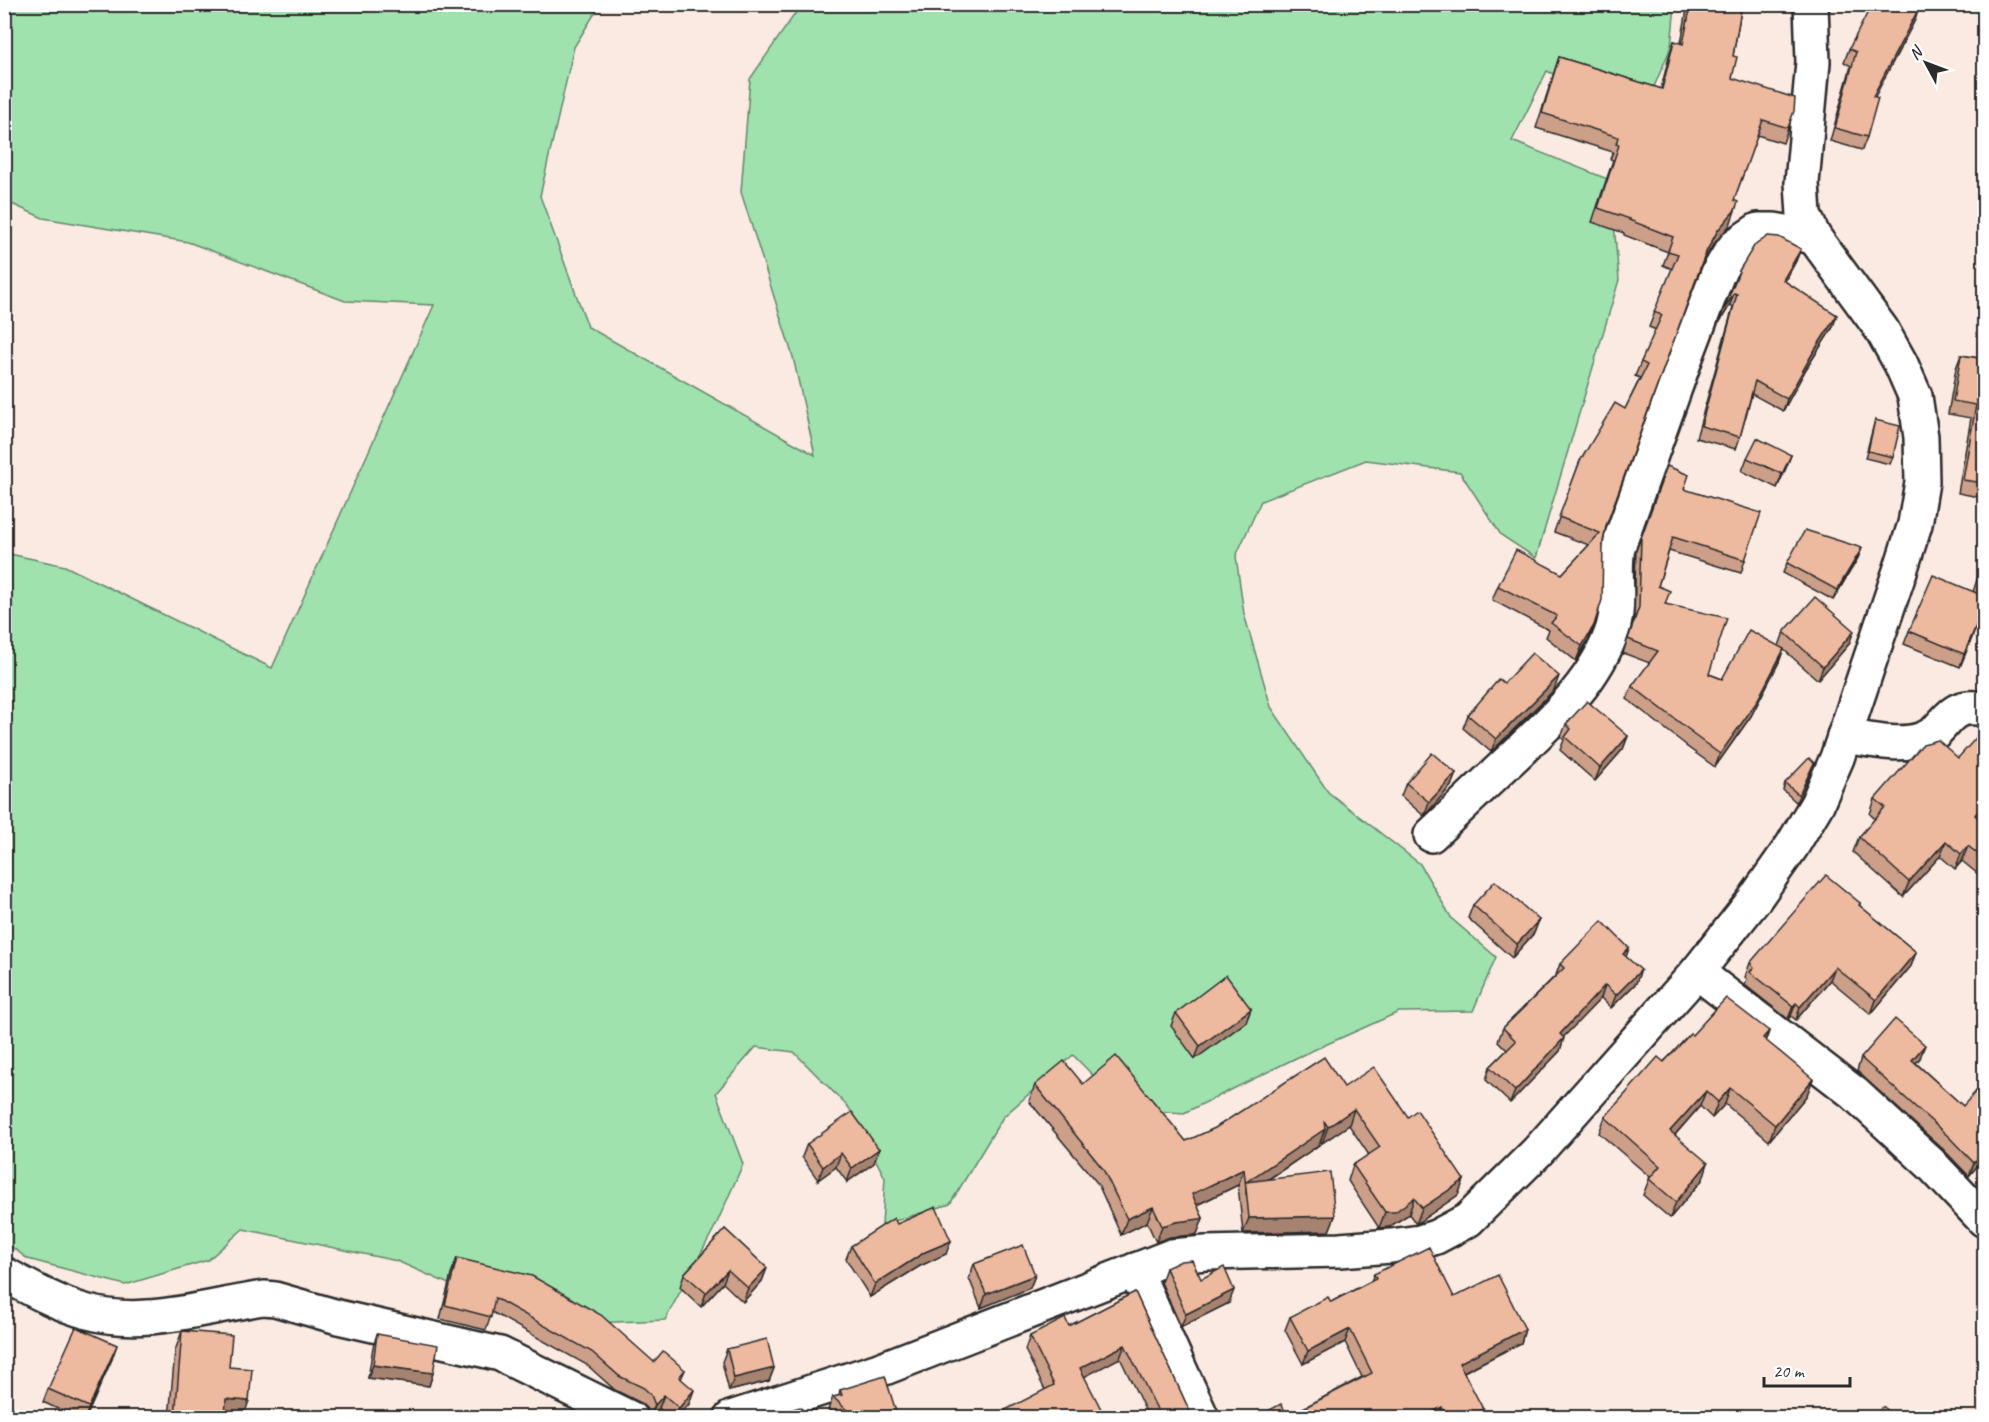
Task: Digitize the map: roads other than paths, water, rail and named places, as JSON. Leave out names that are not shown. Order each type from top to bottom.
[{"type":"street","points":[[731,1418],[889,1366],[1172,1256],[1391,1246],[1420,1242],[1454,1229],[1475,1213],[1537,1152],[1697,972],[1754,900],[1792,846],[1817,804],[1844,736],[1915,524],[1922,482],[1921,438],[1915,396],[1901,364],[1882,330],[1806,223],[1802,204],[1813,62],[1812,4]]},
{"type":"street","points":[[1431,835],[1564,707],[1601,656],[1613,627],[1616,611],[1618,592],[1615,565],[1618,547],[1686,357],[1728,256],[1736,245],[1758,230],[1774,230],[1814,237]]},
{"type":"street","points":[[1844,736],[1897,742],[1921,740],[1935,731],[1952,713],[1970,706],[1984,709]]},
{"type":"street","points":[[1697,972],[1854,1093],[1931,1164],[1984,1220]]},
{"type":"street","points":[[1135,1270],[1202,1418]]},
{"type":"street","points":[[4,1274],[73,1308],[126,1318],[175,1313],[264,1298],[275,1299],[338,1317],[500,1354],[630,1418]]}]
